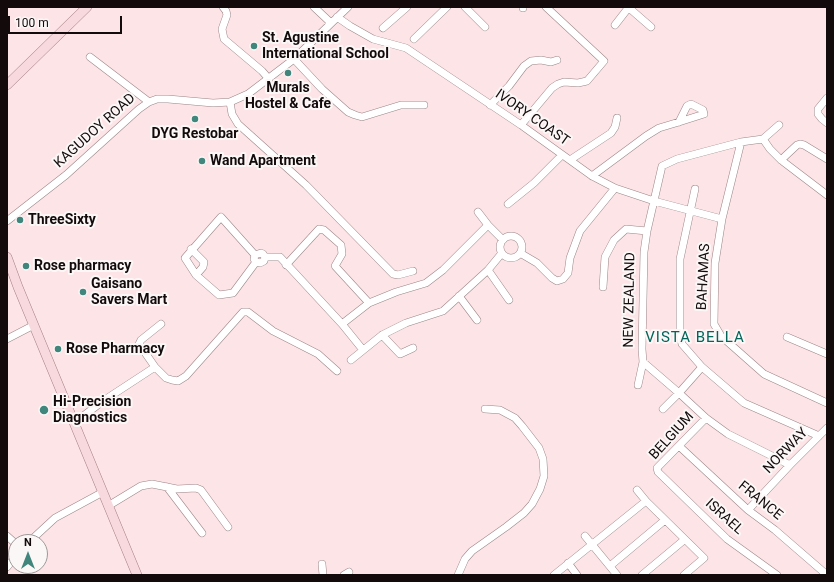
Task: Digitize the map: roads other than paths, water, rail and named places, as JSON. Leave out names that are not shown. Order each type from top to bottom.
[{"type":"main road","points":[[7,86],[87,7]]},
{"type":"main road","points":[[7,257],[135,574]]},
{"type":"street","points":[[223,7],[227,15],[222,29],[224,39],[262,71],[269,79]]},
{"type":"street","points":[[314,7],[331,23]]},
{"type":"street","name":"KAGUDOY ROAD","points":[[7,221],[66,175],[139,109],[149,102],[157,99],[168,99],[213,103],[230,102],[248,94],[294,59],[348,7]]},
{"type":"street","points":[[383,28],[407,7]]},
{"type":"street","points":[[414,39],[447,7]]},
{"type":"street","points":[[465,7],[485,27]]},
{"type":"street","points":[[521,125],[552,88],[564,82],[578,83],[587,81],[604,61],[546,7]]},
{"type":"street","points":[[615,26],[628,7],[650,27]]},
{"type":"street","name":"IVORY COAST","points":[[337,17],[373,39],[406,48],[521,125],[592,176],[615,188],[654,201],[722,219]]},
{"type":"street","points":[[90,57],[149,102]]},
{"type":"street","points":[[294,59],[322,90],[348,112],[355,115],[362,117],[401,105],[424,105]]},
{"type":"street","points":[[490,105],[509,86],[524,66],[531,61],[542,60],[551,62],[557,60]]},
{"type":"street","points":[[827,98],[818,109],[818,114],[827,123]]},
{"type":"street","points":[[230,102],[232,114],[238,124],[306,185],[393,274],[399,275],[413,271]]},
{"type":"street","points":[[570,160],[611,133],[615,127],[617,118]]},
{"type":"street","points":[[592,176],[646,136],[659,128],[679,122]]},
{"type":"street","points":[[741,142],[763,139],[779,125]]},
{"type":"street","points":[[763,139],[781,160],[827,196]]},
{"type":"street","name":"NEW ZEALAND","points":[[741,142],[677,159],[662,166],[647,231],[644,252],[643,362],[680,393],[706,418],[728,434],[790,465]]},
{"type":"street","name":"BAHAMAS","points":[[741,142],[722,219],[715,271],[714,324],[721,336],[764,374],[827,403]]},
{"type":"street","points":[[781,160],[800,144],[827,159]]},
{"type":"street","points":[[508,204],[534,184],[562,155]]},
{"type":"street","points":[[520,253],[537,263],[552,278],[557,281],[563,279],[568,273],[570,258],[580,231],[615,188]]},
{"type":"street","points":[[695,189],[680,259],[680,336],[682,344],[702,366],[744,404],[819,436]]},
{"type":"street","points":[[478,212],[503,240]]},
{"type":"street","points":[[255,258],[220,217],[191,249],[185,258],[196,275],[218,295],[234,293],[255,258],[261,252],[265,257],[280,257],[342,324],[363,350]]},
{"type":"street","points":[[342,324],[369,302],[426,283],[442,270],[488,224]]},
{"type":"street","points":[[603,286],[605,257],[614,240],[626,229],[647,231]]},
{"type":"street","points":[[286,265],[319,230],[324,230],[341,245],[342,254],[335,266],[369,302]]},
{"type":"street","points":[[510,236],[516,238],[522,246],[520,253],[511,258],[504,256],[500,246],[503,240],[510,236]]},
{"type":"street","points":[[191,249],[204,262],[203,267],[196,275]]},
{"type":"street","points":[[351,360],[382,335],[406,323],[443,311],[488,270],[502,253]]},
{"type":"street","points":[[488,270],[509,300]]},
{"type":"street","points":[[459,296],[477,320]]},
{"type":"street","points":[[161,324],[141,340],[139,344],[166,378],[172,380],[178,380],[186,376],[243,312],[248,312],[273,331],[318,354],[337,371]]},
{"type":"street","points":[[7,339],[34,325]]},
{"type":"street","points":[[382,335],[400,354],[413,348]]},
{"type":"street","points":[[787,337],[827,354]]},
{"type":"street","points":[[638,385],[643,362]]},
{"type":"street","points":[[663,409],[680,393],[702,366]]},
{"type":"street","points":[[74,423],[103,401],[156,367]]},
{"type":"street","points":[[458,575],[465,559],[472,551],[524,513],[532,504],[544,476],[543,459],[539,448],[515,418],[500,410],[485,409]]},
{"type":"street","name":"BELGIUM","points":[[658,472],[657,468],[706,418]]},
{"type":"street","name":"NORWAY","points":[[748,510],[827,428]]},
{"type":"street","name":"FRANCE","points":[[680,446],[748,510],[775,530],[827,575]]},
{"type":"street","name":"ISRAEL","points":[[658,472],[727,539],[777,575]]},
{"type":"street","points":[[108,506],[141,486],[152,484],[177,489],[196,488],[201,490],[228,528]]},
{"type":"street","points":[[167,487],[202,533]]},
{"type":"street","points":[[637,490],[684,540],[704,558],[684,575]]},
{"type":"street","points":[[38,534],[55,518],[103,492]]},
{"type":"street","points":[[554,575],[646,501]]},
{"type":"street","points":[[610,566],[665,520]]},
{"type":"street","points":[[585,536],[618,575]]},
{"type":"street","points":[[642,575],[684,540]]},
{"type":"street","points":[[568,563],[578,575]]},
{"type":"street","points":[[322,564],[323,575]]},
{"type":"place","name":"St. Agustine International School","points":[[254,46]]},
{"type":"place","name":"Murals Hostel & Cafe","points":[[288,73]]},
{"type":"place","name":"DYG Restobar","points":[[195,119]]},
{"type":"place","name":"Wand Apartment","points":[[202,161]]},
{"type":"place","name":"ThreeSixty","points":[[20,220]]},
{"type":"place","name":"Rose pharmacy","points":[[26,266]]},
{"type":"place","name":"Gaisano Savers Mart","points":[[83,292]]},
{"type":"place","name":"Rose Pharmacy","points":[[58,349]]},
{"type":"place","name":"Hi-Precision Diagnostics","points":[[44,410]]},
{"type":"district","name":"VISTA BELLA","points":[[695,338]]}]
